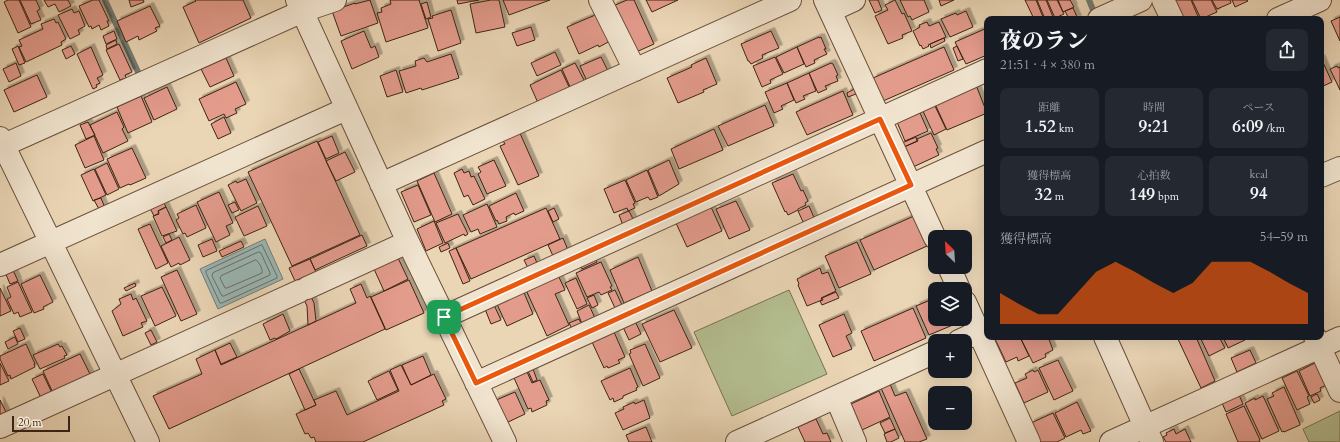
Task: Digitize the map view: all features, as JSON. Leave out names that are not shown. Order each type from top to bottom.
[{"type":"street","points":[[148,442],[2,141],[300,6],[335,0]]},
{"type":"street","points":[[600,0],[635,70]]},
{"type":"street","points":[[381,184],[790,0]]},
{"type":"street","points":[[854,0],[828,5],[931,230]]},
{"type":"street","points":[[1106,16],[1141,0]]},
{"type":"street","points":[[1163,0],[1171,16]]},
{"type":"street","points":[[1285,16],[1320,0]]},
{"type":"street","points":[[300,6],[408,242],[505,442]]},
{"type":"street","points":[[444,317],[984,71]]},
{"type":"street","points":[[0,265],[346,109]]},
{"type":"street","points":[[476,383],[984,152]]},
{"type":"street","points":[[1324,175],[1340,168]]},
{"type":"street","points":[[0,427],[408,242]]},
{"type":"street","points":[[972,313],[983,330],[972,335]]},
{"type":"street","points":[[1111,442],[1149,434],[1318,342],[1340,338]]},
{"type":"street","points":[[987,340],[1029,442]]},
{"type":"street","points":[[1106,340],[1149,434]]},
{"type":"street","points":[[1318,342],[1340,391]]},
{"type":"street","points":[[737,442],[928,355]]},
{"type":"street","points":[[836,397],[856,442]]},
{"type":"green space","points":[[789,290],[827,374],[732,416],[694,332]]},
{"type":"green space","points":[[1340,411],[1340,442],[1309,442],[1303,429]]},
{"type":"water","points":[[265,239],[283,279],[218,309],[200,269]]},
{"type":"building","points":[[8,0],[19,0],[31,27],[18,33],[4,2]]},
{"type":"building","points":[[20,0],[36,0],[40,9],[37,11],[41,20],[31,24]]},
{"type":"building","points":[[44,0],[68,0],[71,6],[59,12],[55,4],[48,7]]},
{"type":"building","points":[[93,0],[99,0],[109,21],[107,21],[109,26],[101,30],[99,25],[92,29],[91,26],[89,27],[79,6]]},
{"type":"building","points":[[129,0],[143,0],[144,2],[131,7]]},
{"type":"building","points":[[195,0],[243,0],[251,18],[199,43],[183,7],[196,1]]},
{"type":"building","points":[[370,0],[378,23],[341,36],[332,11],[355,3]]},
{"type":"building","points":[[390,0],[419,0],[428,28],[386,42],[377,13],[382,12],[381,8],[391,4]]},
{"type":"building","points":[[457,0],[479,0],[458,4]]},
{"type":"building","points":[[499,0],[505,27],[476,33],[470,4]]},
{"type":"building","points":[[503,0],[550,0],[509,15]]},
{"type":"building","points":[[627,0],[634,0],[654,44],[634,53],[613,6]]},
{"type":"building","points":[[646,0],[678,0],[652,12]]},
{"type":"building","points":[[869,0],[878,0],[882,10],[875,13]]},
{"type":"building","points":[[895,0],[902,14],[904,13],[912,31],[902,35],[903,38],[888,44],[875,16],[888,10],[885,5]]},
{"type":"building","points":[[900,0],[924,0],[929,12],[912,20],[910,16],[908,17]]},
{"type":"building","points":[[939,0],[954,0],[941,6]]},
{"type":"building","points":[[1025,0],[1036,0],[1043,16],[1033,16]]},
{"type":"building","points":[[1037,0],[1046,0],[1053,16],[1044,16]]},
{"type":"building","points":[[1047,0],[1057,0],[1064,14],[1054,16]]},
{"type":"building","points":[[1058,0],[1070,0],[1074,7],[1063,12]]},
{"type":"building","points":[[1172,0],[1191,0],[1198,16],[1179,16]]},
{"type":"building","points":[[1192,0],[1211,0],[1217,12],[1208,16],[1200,16]]},
{"type":"building","points":[[1212,0],[1230,0],[1231,3],[1217,9]]},
{"type":"building","points":[[1232,0],[1247,0],[1248,1],[1235,7]]},
{"type":"building","points":[[427,2],[431,17],[426,19],[421,4]]},
{"type":"building","points":[[150,6],[160,26],[155,28],[157,31],[139,40],[138,36],[126,42],[117,21]]},
{"type":"building","points":[[1073,8],[1077,16],[1068,16],[1065,11]]},
{"type":"building","points":[[72,9],[74,13],[79,11],[85,26],[78,30],[80,34],[70,39],[58,15]]},
{"type":"building","points":[[451,10],[461,43],[438,51],[428,19],[433,18],[432,16]]},
{"type":"building","points":[[966,11],[973,27],[950,37],[941,19]]},
{"type":"building","points":[[600,13],[612,40],[599,47],[598,45],[579,54],[567,27]]},
{"type":"building","points":[[1340,17],[1340,41],[1331,21]]},
{"type":"building","points":[[54,19],[56,23],[58,22],[66,39],[61,42],[62,45],[26,62],[19,47],[22,46],[19,40],[43,29],[41,24]]},
{"type":"building","points":[[927,22],[929,26],[939,22],[946,37],[928,45],[929,46],[923,49],[913,31],[920,27],[919,25]]},
{"type":"building","points":[[531,27],[535,40],[517,46],[512,33]]},
{"type":"building","points":[[984,29],[984,56],[966,64],[955,42]]},
{"type":"building","points":[[114,31],[117,39],[106,44],[103,36]]},
{"type":"building","points":[[364,31],[371,48],[375,46],[379,57],[352,69],[341,41]]},
{"type":"building","points":[[771,31],[779,48],[762,55],[763,58],[751,64],[748,61],[741,44]]},
{"type":"building","points":[[821,37],[827,54],[814,60],[815,63],[806,67],[797,47]]},
{"type":"building","points":[[944,38],[945,41],[931,48],[930,44]]},
{"type":"building","points":[[116,40],[117,44],[107,49],[106,45]]},
{"type":"building","points":[[119,44],[132,72],[125,75],[126,78],[120,80],[106,50]]},
{"type":"building","points":[[18,46],[25,63],[19,65],[12,49]]},
{"type":"building","points":[[71,46],[75,54],[66,59],[62,50]]},
{"type":"building","points":[[957,46],[963,59],[958,61],[953,48]]},
{"type":"building","points":[[91,47],[103,75],[97,78],[100,83],[93,89],[77,54]]},
{"type":"building","points":[[797,47],[804,64],[784,73],[776,57]]},
{"type":"building","points":[[944,47],[954,70],[883,101],[873,78]]},
{"type":"building","points":[[555,52],[561,65],[537,76],[531,63]]},
{"type":"building","points":[[451,54],[459,78],[422,90],[421,88],[406,93],[399,71],[416,66],[415,61],[424,58],[427,62]]},
{"type":"building","points":[[601,57],[608,71],[587,81],[580,66]]},
{"type":"building","points":[[775,57],[783,74],[770,80],[771,83],[762,87],[753,66]]},
{"type":"building","points":[[226,58],[234,76],[210,87],[201,69]]},
{"type":"building","points":[[706,58],[717,84],[703,90],[704,92],[678,103],[667,78],[692,67],[691,65]]},
{"type":"building","points":[[16,63],[21,76],[9,82],[3,69]]},
{"type":"building","points":[[575,63],[585,82],[571,89],[562,69]]},
{"type":"building","points":[[831,63],[833,64],[838,75],[836,76],[838,81],[825,86],[827,89],[818,93],[809,73]]},
{"type":"building","points":[[1324,65],[1332,82],[1324,86]]},
{"type":"building","points":[[1337,66],[1338,68],[1340,67],[1340,90],[1330,69]]},
{"type":"building","points":[[396,70],[403,92],[387,97],[380,76]]},
{"type":"building","points":[[561,70],[570,89],[538,103],[530,85]]},
{"type":"building","points":[[809,73],[816,91],[803,96],[805,99],[796,103],[787,83]]},
{"type":"building","points":[[37,75],[47,97],[14,112],[4,90]]},
{"type":"building","points":[[236,82],[246,104],[235,109],[237,113],[226,118],[224,114],[209,121],[199,99]]},
{"type":"building","points":[[787,83],[794,100],[781,106],[783,109],[774,113],[765,92]]},
{"type":"building","points":[[976,85],[984,105],[984,114],[947,130],[935,104]]},
{"type":"building","points":[[167,87],[177,109],[154,120],[144,98]]},
{"type":"building","points":[[854,89],[856,94],[848,97],[847,93]]},
{"type":"building","points":[[843,91],[853,115],[807,135],[796,112]]},
{"type":"building","points":[[141,96],[152,122],[128,133],[117,107]]},
{"type":"building","points":[[934,104],[946,129],[934,135],[922,109]]},
{"type":"building","points":[[765,105],[774,126],[728,146],[718,126]]},
{"type":"building","points":[[117,112],[124,127],[122,129],[128,141],[103,153],[90,125]]},
{"type":"building","points":[[920,113],[928,131],[905,141],[897,122]]},
{"type":"building","points":[[224,117],[231,133],[218,139],[211,124]]},
{"type":"building","points":[[88,122],[95,135],[86,139],[80,125]]},
{"type":"building","points":[[714,129],[723,150],[679,169],[671,149]]},
{"type":"building","points":[[519,131],[539,176],[518,185],[500,146],[505,144],[502,139]]},
{"type":"building","points":[[931,133],[938,148],[936,149],[939,155],[913,167],[904,147]]},
{"type":"building","points":[[94,136],[104,160],[85,168],[75,145]]},
{"type":"building","points":[[332,136],[339,153],[326,159],[318,142]]},
{"type":"building","points":[[916,137],[917,141],[904,147],[902,143]]},
{"type":"building","points":[[317,141],[360,235],[292,266],[248,172]]},
{"type":"building","points":[[132,148],[146,178],[120,188],[107,159]]},
{"type":"building","points":[[345,152],[355,172],[336,181],[326,161]]},
{"type":"building","points":[[494,160],[506,186],[487,194],[478,174],[481,172],[478,167]]},
{"type":"building","points":[[669,160],[679,184],[659,196],[648,170]]},
{"type":"building","points":[[107,163],[119,189],[107,195],[95,169]]},
{"type":"building","points":[[94,169],[106,195],[93,201],[81,175]]},
{"type":"building","points":[[462,169],[464,173],[469,171],[471,177],[474,176],[485,199],[473,205],[468,195],[464,197],[454,173]]},
{"type":"building","points":[[647,170],[658,197],[650,200],[648,197],[636,202],[626,180]]},
{"type":"building","points":[[434,173],[452,214],[435,222],[417,181]]},
{"type":"building","points":[[793,174],[801,191],[803,190],[808,201],[805,203],[806,205],[788,215],[786,211],[785,212],[772,183]]},
{"type":"building","points":[[246,179],[257,203],[241,211],[228,185],[236,181],[237,183]]},
{"type":"building","points":[[625,180],[635,203],[633,204],[635,208],[628,211],[627,208],[614,213],[604,189]]},
{"type":"building","points":[[418,185],[431,215],[414,222],[401,192]]},
{"type":"building","points":[[219,192],[233,223],[226,226],[230,235],[216,242],[197,202]]},
{"type":"building","points":[[516,193],[524,211],[515,215],[514,213],[506,217],[507,221],[499,224],[489,206]]},
{"type":"building","points":[[101,198],[105,208],[100,211],[94,200]]},
{"type":"building","points":[[163,201],[166,207],[158,211],[159,213],[154,216],[150,208]]},
{"type":"building","points":[[736,201],[750,230],[729,239],[716,209]]},
{"type":"building","points":[[235,202],[239,210],[232,213],[228,205]]},
{"type":"building","points":[[487,204],[497,227],[480,234],[478,229],[471,232],[463,215]]},
{"type":"building","points":[[196,205],[206,228],[187,237],[185,233],[183,234],[176,220],[179,218],[177,214]]},
{"type":"building","points":[[258,206],[267,226],[244,236],[235,217]]},
{"type":"building","points":[[809,206],[815,220],[804,224],[798,211]]},
{"type":"building","points":[[166,207],[177,231],[162,236],[153,216],[159,214],[158,211]]},
{"type":"building","points":[[711,207],[722,231],[687,247],[676,223]]},
{"type":"building","points":[[546,208],[560,239],[471,279],[456,248]]},
{"type":"building","points":[[554,208],[559,219],[553,222],[548,211]]},
{"type":"building","points":[[629,211],[635,223],[624,228],[619,215]]},
{"type":"building","points":[[458,214],[468,234],[465,236],[464,234],[445,243],[436,223]]},
{"type":"building","points":[[914,216],[927,246],[874,270],[860,240]]},
{"type":"building","points":[[434,221],[443,243],[426,251],[417,229]]},
{"type":"building","points":[[150,224],[168,263],[156,269],[138,229]]},
{"type":"building","points":[[169,234],[172,240],[166,243],[163,237]]},
{"type":"building","points":[[362,235],[367,246],[315,270],[310,259]]},
{"type":"building","points":[[179,237],[190,260],[180,265],[179,263],[171,267],[161,246]]},
{"type":"building","points":[[563,238],[568,250],[553,256],[548,245]]},
{"type":"building","points":[[212,239],[217,251],[203,257],[198,245]]},
{"type":"building","points":[[241,241],[244,247],[222,257],[219,251]]},
{"type":"building","points":[[857,242],[871,274],[839,288],[825,256]]},
{"type":"building","points":[[448,243],[450,248],[441,252],[439,247]]},
{"type":"building","points":[[456,248],[470,281],[463,284],[449,251]]},
{"type":"building","points":[[594,255],[597,262],[582,269],[579,262]]},
{"type":"building","points":[[534,256],[537,263],[528,268],[524,260]]},
{"type":"building","points":[[638,257],[652,291],[624,303],[610,270]]},
{"type":"building","points":[[398,258],[408,279],[384,291],[374,269]]},
{"type":"building","points":[[310,259],[316,272],[295,281],[289,268]]},
{"type":"building","points":[[601,262],[612,286],[610,287],[612,290],[601,295],[599,292],[587,297],[576,273]]},
{"type":"building","points":[[12,268],[18,281],[10,284],[5,272]]},
{"type":"building","points":[[820,268],[822,274],[828,272],[836,291],[821,298],[822,300],[807,306],[797,279]]},
{"type":"building","points":[[177,270],[197,314],[181,321],[161,277]]},
{"type":"building","points":[[40,275],[53,302],[43,307],[44,309],[34,313],[21,284]]},
{"type":"building","points":[[558,275],[565,290],[555,294],[569,325],[547,336],[526,290]]},
{"type":"building","points":[[302,278],[314,303],[316,321],[308,325],[307,306],[295,281]]},
{"type":"building","points":[[576,278],[587,304],[577,309],[565,283]]},
{"type":"building","points":[[409,280],[424,313],[386,330],[371,297]]},
{"type":"building","points":[[18,282],[32,312],[20,317],[18,312],[14,314],[7,299],[11,297],[7,287]]},
{"type":"building","points":[[135,283],[136,286],[126,291],[124,288]]},
{"type":"building","points":[[361,284],[367,298],[370,296],[385,329],[169,429],[153,396],[202,374],[196,359],[215,350],[221,365],[356,303],[350,289]]},
{"type":"building","points":[[162,287],[176,316],[155,326],[141,296]]},
{"type":"building","points":[[0,288],[11,311],[0,316]]},
{"type":"building","points":[[522,288],[533,314],[507,326],[496,302]]},
{"type":"building","points":[[615,290],[622,305],[615,308],[608,293]]},
{"type":"building","points":[[836,292],[839,298],[822,305],[820,301],[823,300],[822,298]]},
{"type":"building","points":[[131,294],[133,300],[136,298],[147,321],[141,323],[143,327],[123,336],[112,311],[121,304],[119,299]]},
{"type":"building","points":[[594,295],[598,305],[592,308],[587,298]]},
{"type":"building","points":[[928,301],[928,326],[950,326],[929,334],[916,306]]},
{"type":"building","points":[[494,305],[501,320],[491,324],[485,309]]},
{"type":"building","points":[[589,305],[595,318],[582,324],[577,311]]},
{"type":"building","points":[[913,308],[926,338],[874,361],[861,331]]},
{"type":"building","points":[[674,310],[692,348],[660,362],[642,324]]},
{"type":"building","points":[[283,314],[290,331],[276,339],[270,340],[263,324]]},
{"type":"building","points":[[844,314],[852,333],[846,336],[852,349],[833,357],[819,325]]},
{"type":"building","points":[[579,319],[582,325],[572,329],[569,323]]},
{"type":"building","points":[[635,321],[641,334],[629,340],[623,327]]},
{"type":"building","points":[[20,328],[25,339],[18,342],[13,331]]},
{"type":"building","points":[[151,330],[157,342],[151,345],[145,333]]},
{"type":"building","points":[[614,332],[625,357],[618,360],[620,363],[604,368],[592,342]]},
{"type":"building","points":[[15,337],[18,344],[8,349],[5,342]]},
{"type":"building","points":[[995,340],[1021,340],[1029,356],[1018,361],[1017,357],[1006,362]]},
{"type":"building","points":[[1022,340],[1049,340],[1053,350],[1045,354],[1046,357],[1033,363]]},
{"type":"building","points":[[1178,340],[1197,340],[1215,381],[1201,388]]},
{"type":"building","points":[[1201,340],[1221,340],[1225,348],[1209,356]]},
{"type":"building","points":[[1224,340],[1245,340],[1228,348]]},
{"type":"building","points":[[230,343],[237,357],[221,364],[215,350]]},
{"type":"building","points":[[26,344],[35,367],[11,379],[10,375],[8,376],[0,356]]},
{"type":"building","points":[[58,344],[60,347],[62,346],[67,355],[64,356],[65,358],[40,369],[33,355]]},
{"type":"building","points":[[645,344],[660,378],[643,386],[629,354],[631,353],[630,350]]},
{"type":"building","points":[[1250,350],[1256,363],[1237,372],[1231,358]]},
{"type":"building","points":[[80,354],[91,376],[53,393],[43,371]]},
{"type":"building","points":[[423,356],[431,375],[411,385],[402,365]]},
{"type":"building","points":[[1058,360],[1073,391],[1054,400],[1039,368]]},
{"type":"building","points":[[1317,362],[1328,384],[1320,388],[1321,391],[1310,396],[1299,371]]},
{"type":"building","points":[[0,363],[9,381],[0,385]]},
{"type":"building","points":[[401,365],[411,385],[434,374],[446,399],[442,401],[444,405],[363,442],[316,442],[314,437],[311,438],[308,433],[305,434],[296,414],[316,405],[314,400],[336,391],[347,415],[399,391],[390,370]]},
{"type":"building","points":[[630,368],[638,387],[636,388],[637,390],[614,402],[613,398],[610,400],[601,381]]},
{"type":"building","points":[[299,369],[316,405],[305,410],[289,374]]},
{"type":"building","points":[[533,369],[537,380],[533,382],[528,371]]},
{"type":"building","points":[[1033,370],[1034,372],[1038,370],[1048,392],[1024,403],[1015,383],[1027,378],[1025,374]]},
{"type":"building","points":[[389,371],[398,390],[377,400],[368,381]]},
{"type":"building","points":[[1297,371],[1309,396],[1307,397],[1310,404],[1297,410],[1282,378]]},
{"type":"building","points":[[527,372],[532,383],[540,380],[549,400],[546,401],[547,405],[532,412],[531,408],[528,409],[514,378]]},
{"type":"building","points":[[43,374],[52,393],[41,398],[32,379]]},
{"type":"building","points":[[890,384],[895,396],[906,392],[927,439],[919,442],[905,442],[881,388]]},
{"type":"building","points":[[1284,387],[1300,425],[1282,432],[1267,399],[1274,396],[1272,393]]},
{"type":"building","points":[[879,391],[890,417],[862,430],[851,404]]},
{"type":"building","points":[[515,392],[525,414],[504,424],[494,401]]},
{"type":"building","points":[[1317,394],[1320,400],[1314,403],[1311,397]]},
{"type":"building","points":[[1239,395],[1243,404],[1226,412],[1222,403]]},
{"type":"building","points":[[1263,396],[1279,431],[1262,439],[1245,403]]},
{"type":"building","points":[[0,400],[7,414],[0,417]]},
{"type":"building","points":[[644,400],[650,418],[623,430],[615,413],[634,402],[635,404]]},
{"type":"building","points":[[1077,402],[1091,431],[1083,434],[1081,430],[1066,437],[1055,413]]},
{"type":"building","points":[[1244,406],[1260,442],[1238,442],[1226,414]]},
{"type":"building","points":[[1053,413],[1065,438],[1057,442],[1040,442],[1031,423]]},
{"type":"building","points":[[890,418],[895,429],[885,433],[880,423]]},
{"type":"building","points":[[816,419],[823,434],[827,433],[831,442],[805,442],[798,427]]},
{"type":"building","points":[[646,427],[652,442],[629,442],[626,435]]},
{"type":"building","points":[[895,429],[899,438],[891,442],[887,442],[884,434]]},
{"type":"building","points":[[1174,429],[1176,434],[1185,429],[1191,442],[1166,442],[1163,437],[1167,435],[1166,433]]},
{"type":"waterway","points":[[105,0],[138,72]]},
{"type":"waterway","points":[[1089,0],[1096,16]]},
{"type":"route","points":[[880,119],[911,185],[476,383],[444,317],[880,119]]}]
